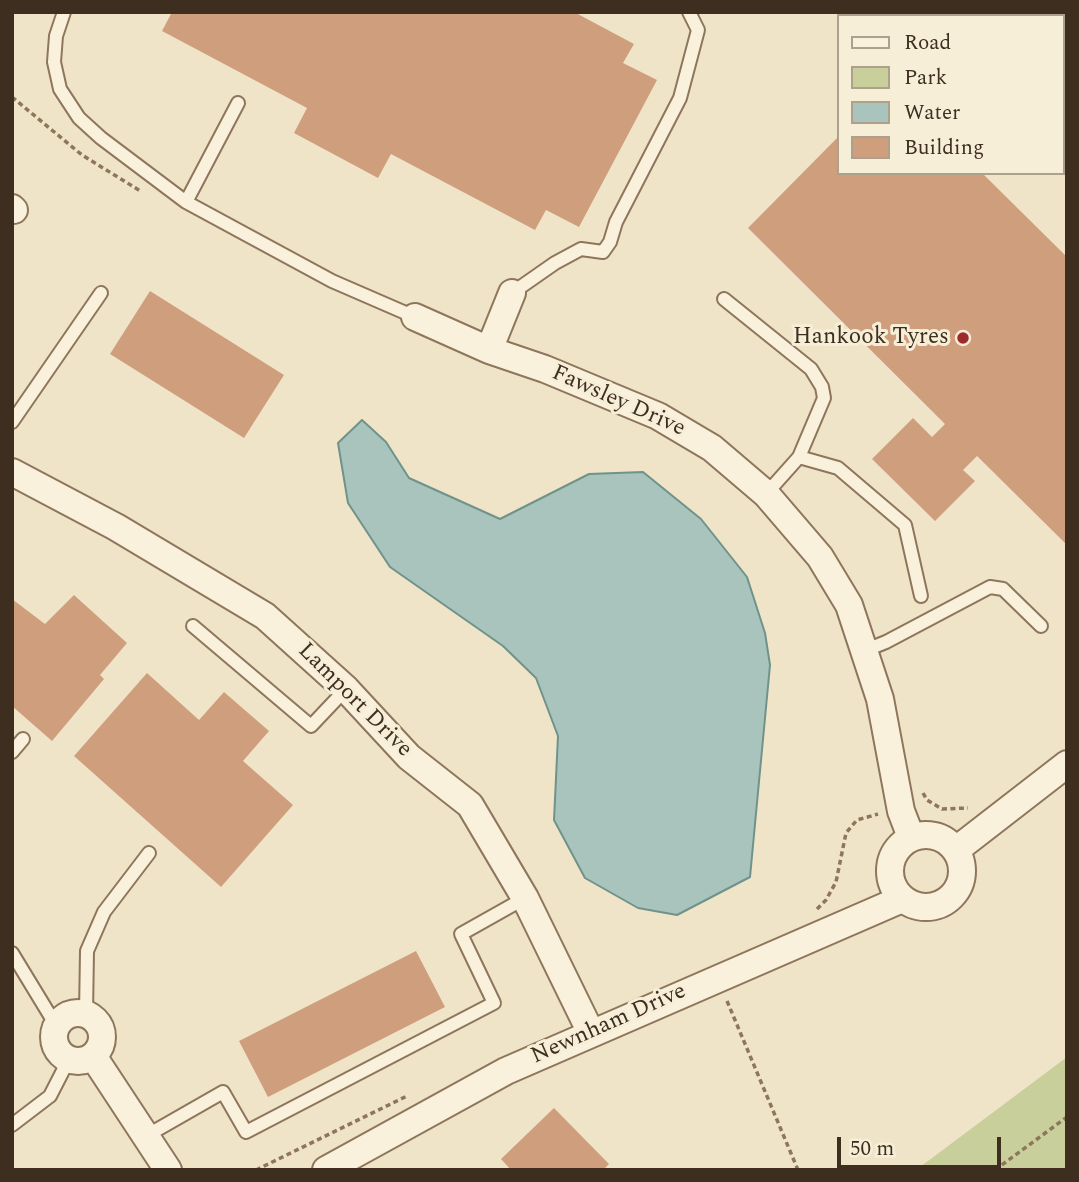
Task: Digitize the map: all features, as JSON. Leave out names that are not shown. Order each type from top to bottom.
[{"type":"street","points":[[489,350],[512,293]]},
{"type":"street","name":"Fawsley Drive","points":[[415,317],[489,350],[545,369],[658,416],[712,448],[766,494],[820,557],[849,605],[880,699],[901,811],[911,837]]},
{"type":"street","name":"Lamport Drive","points":[[12,472],[116,527],[265,616],[346,689],[409,757],[470,805],[525,898],[591,1033]]},
{"type":"street","points":[[956,850],[1067,764]]},
{"type":"street","points":[[936,836],[947,841],[956,850],[962,864],[961,879],[955,893],[944,903],[930,908],[915,906],[902,899],[894,890],[889,866],[893,854],[911,837],[936,836]]},
{"type":"street","name":"Newnham Drive","points":[[326,1170],[506,1071],[902,899]]},
{"type":"street","points":[[81,1058],[101,1044],[100,1028],[93,1018],[86,1014],[68,1015],[57,1027],[56,1045],[60,1052],[81,1058],[146,1136],[168,1170]]},
{"type":"lane","points":[[64,12],[56,36],[54,62],[60,89],[79,118],[101,138],[186,202],[332,281],[415,317]]},
{"type":"lane","points":[[512,293],[581,249],[603,252],[610,242],[616,222],[680,98],[698,30],[689,12]]},
{"type":"lane","points":[[186,202],[238,103]]},
{"type":"lane","points":[[12,422],[101,293]]},
{"type":"lane","points":[[724,299],[811,369],[822,387],[824,398],[799,457],[766,494]]},
{"type":"lane","points":[[799,457],[838,468],[905,525],[921,596]]},
{"type":"lane","points":[[866,650],[990,587],[1003,589],[1041,625]]},
{"type":"lane","points":[[193,626],[311,726],[346,689]]},
{"type":"lane","points":[[12,752],[23,739]]},
{"type":"lane","points":[[86,1014],[87,951],[104,912],[149,853]]},
{"type":"lane","points":[[146,1136],[223,1092],[246,1132],[494,1003],[461,934],[525,898]]},
{"type":"lane","points":[[12,953],[57,1027]]},
{"type":"lane","points":[[12,1125],[50,1096],[81,1058]]},
{"type":"path","points":[[12,97],[82,155],[145,194]]},
{"type":"path","points":[[921,790],[927,800]]},
{"type":"path","points":[[809,916],[826,900],[836,882],[846,833],[857,820],[901,811]]},
{"type":"path","points":[[717,978],[798,1170]]},
{"type":"path","points":[[995,1170],[1067,1116]]},
{"type":"green space","points":[[1067,1057],[1067,1170],[916,1170]]},
{"type":"water","points":[[362,420],[386,442],[409,478],[500,519],[589,474],[643,472],[701,519],[747,577],[765,633],[770,665],[750,877],[677,915],[638,908],[585,878],[554,820],[558,736],[536,678],[503,646],[390,567],[348,503],[338,443]]},
{"type":"building","points":[[172,12],[574,12],[634,44],[623,63],[657,80],[579,227],[546,210],[535,230],[391,154],[378,178],[294,133],[307,108],[162,31]]},
{"type":"building","name":"Hankook Tyres","points":[[838,137],[838,175],[984,175],[1067,257],[1067,545],[977,456],[963,470],[975,481],[935,521],[872,459],[913,418],[932,437],[945,424],[748,228]]},
{"type":"building","points":[[150,291],[284,375],[244,438],[110,354]]},
{"type":"building","points":[[74,595],[127,643],[100,675],[104,679],[52,741],[12,706],[12,599],[45,624]]},
{"type":"building","points":[[147,673],[199,720],[224,692],[269,731],[243,761],[293,805],[221,887],[74,756]]},
{"type":"building","points":[[416,951],[445,1007],[268,1097],[239,1041]]},
{"type":"building","points":[[554,1108],[609,1164],[603,1170],[511,1170],[501,1159]]},
{"type":"place","name":"Hankook Tyres","points":[[963,338]]}]
